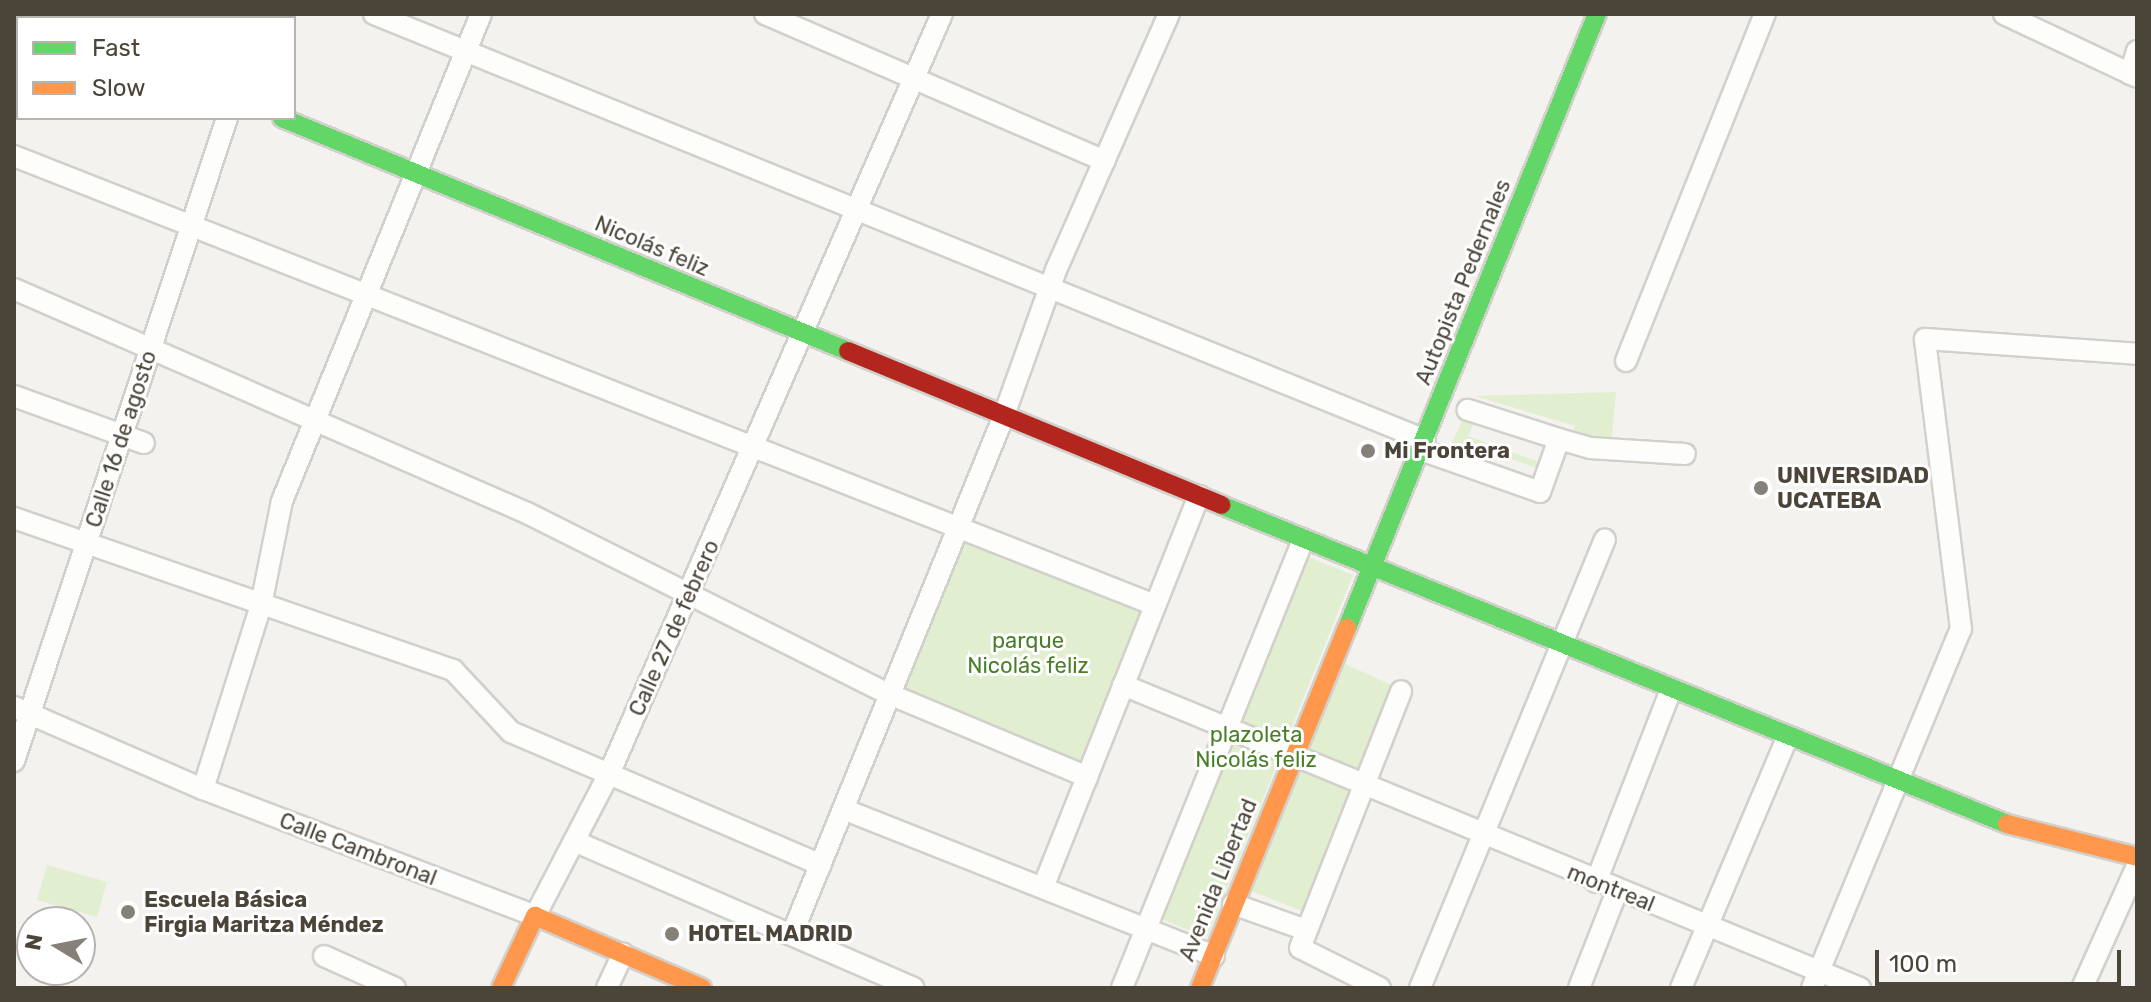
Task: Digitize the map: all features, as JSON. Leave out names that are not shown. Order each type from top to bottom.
[{"type":"main road","name":"Autopista Pedernales","points":[[1373,568],[1597,14]]},
{"type":"main road","name":"Nicolás feliz","points":[[287,120],[1003,418],[1898,784],[1990,820],[2137,857]]},
{"type":"main road","name":"Avenida Libertad","points":[[1200,988],[1373,568]]},
{"type":"main road","name":"Calle Cambronal","points":[[535,916],[702,988]]},
{"type":"main road","points":[[501,988],[535,916]]},
{"type":"street","points":[[374,14],[856,212],[1049,287],[1540,492],[1559,439]]},
{"type":"street","points":[[203,789],[261,605],[282,501],[412,172],[481,14]]},
{"type":"street","points":[[765,14],[1105,161]]},
{"type":"street","name":"Calle 27 de febrero","points":[[535,916],[609,774],[942,14]]},
{"type":"street","points":[[792,934],[956,525],[1003,418],[1049,287],[1169,14]]},
{"type":"street","points":[[1626,361],[1765,14]]},
{"type":"street","points":[[2004,14],[2133,75],[2137,51]]},
{"type":"street","name":"Calle 16 de agosto","points":[[14,761],[22,711],[86,544],[226,120]]},
{"type":"street","points":[[14,156],[755,444],[1155,605]]},
{"type":"street","points":[[14,289],[314,421],[689,594],[889,694],[1087,777]]},
{"type":"street","points":[[1816,980],[1961,629],[1925,339],[2137,354]]},
{"type":"street","points":[[14,396],[144,443]]},
{"type":"street","points":[[1468,410],[1559,439],[1685,454]]},
{"type":"street","points":[[1044,885],[1199,496]]},
{"type":"street","points":[[14,518],[453,670],[511,732],[821,865]]},
{"type":"street","points":[[1122,988],[1303,539]]},
{"type":"street","points":[[1420,988],[1485,838],[1605,540]]},
{"type":"street","name":"montreal","points":[[1123,685],[1362,789],[1708,927],[1816,980],[1860,988]]},
{"type":"street","points":[[1596,882],[1671,690]]},
{"type":"street","points":[[1380,988],[1302,953],[1306,930],[1401,691]]},
{"type":"street","name":"Calle Cambronal","points":[[22,711],[203,789],[535,916]]},
{"type":"street","points":[[1681,988],[1787,738]]},
{"type":"street","points":[[843,809],[1044,885],[1214,956]]},
{"type":"street","points":[[574,841],[914,988]]},
{"type":"street","points":[[2082,988],[2137,866]]},
{"type":"street","points":[[1579,988],[1617,891]]},
{"type":"street","points":[[1233,904],[1306,930]]},
{"type":"street","points":[[607,988],[623,954]]},
{"type":"street","points":[[324,956],[395,988]]},
{"type":"green space","points":[[1616,392],[1611,447],[1571,439],[1575,426],[1475,396]]},
{"type":"green space","points":[[1467,412],[1477,416],[1468,436],[1539,462],[1545,448],[1553,451],[1532,486],[1537,468],[1465,443],[1457,459],[1445,456]]},
{"type":"green space","name":"parque Nicolás feliz","points":[[956,525],[1151,615],[1087,777],[893,683]]},
{"type":"green space","name":"plazoleta Nicolás feliz","points":[[1304,555],[1353,575],[1207,938],[1159,918]]},
{"type":"green space","points":[[1341,662],[1398,688],[1302,911],[1249,890]]},
{"type":"green space","points":[[47,865],[107,882],[97,917],[96,906],[58,906],[37,900]]},
{"type":"traffic: fast","points":[[1347,628],[1597,14]]},
{"type":"traffic: fast","points":[[287,120],[848,351]]},
{"type":"traffic: fast","points":[[1221,505],[2007,824]]},
{"type":"traffic: slow","points":[[32,14],[37,16]]},
{"type":"traffic: slow","points":[[1200,988],[1347,628]]},
{"type":"traffic: slow","points":[[2007,824],[2137,857]]},
{"type":"traffic: slow","points":[[501,988],[535,916],[702,988]]},
{"type":"traffic: jam","points":[[848,351],[1221,505]]},
{"type":"place","name":"Mi Frontera","points":[[1368,451]]},
{"type":"place","name":"UNIVERSIDAD UCATEBA","points":[[1761,488]]},
{"type":"place","name":"Escuela Básica Firgia Maritza Méndez","points":[[128,912]]},
{"type":"place","name":"HOTEL MADRID","points":[[672,934]]}]
